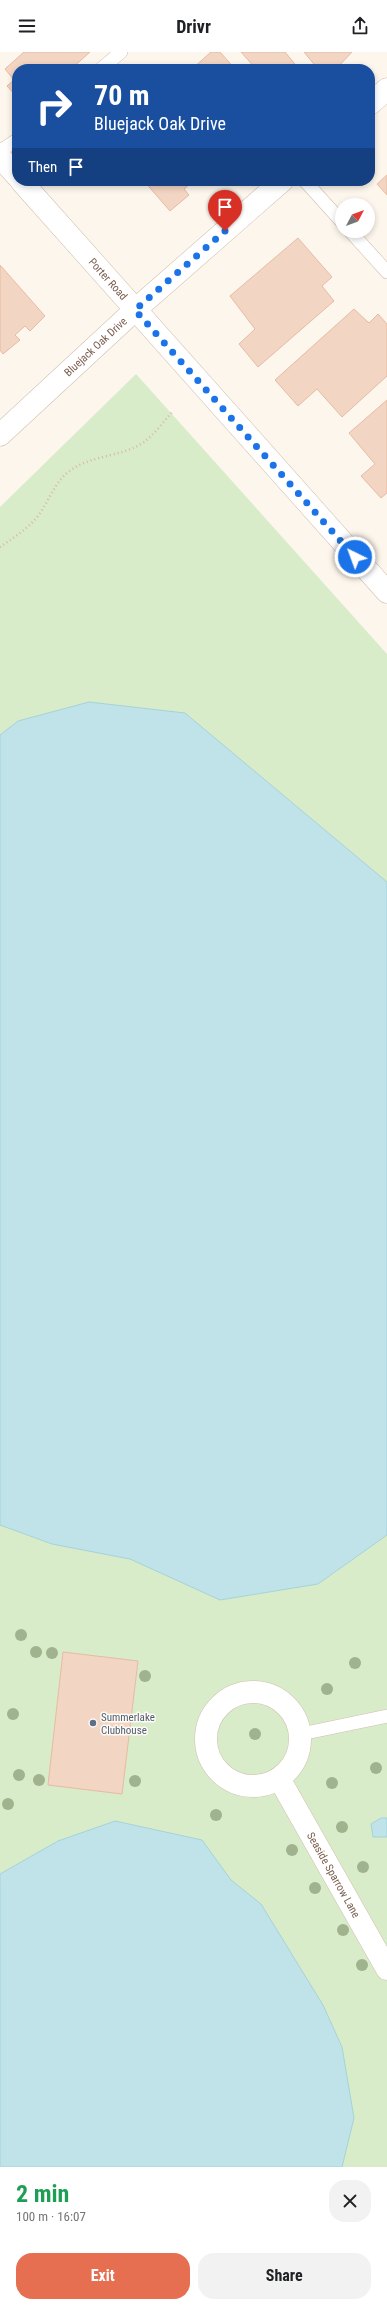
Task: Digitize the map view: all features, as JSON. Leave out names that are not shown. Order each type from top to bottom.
[{"type":"street","points":[[375,100],[387,89]]},
{"type":"street","points":[[0,157],[12,170]]},
{"type":"street","name":"Porter Road","points":[[25,186],[387,592]]},
{"type":"street","name":"Bluejack Oak Drive","points":[[0,435],[135,310],[276,186]]},
{"type":"street","points":[[252,1691],[270,1694],[285,1703],[296,1717],[301,1734],[297,1757],[292,1767],[280,1780],[263,1786],[246,1787],[229,1780],[216,1769],[208,1753],[206,1741],[210,1718],[220,1704],[235,1695],[252,1691]]},
{"type":"street","name":"Seaside Sparrow Lane","points":[[280,1780],[387,1969]]},
{"type":"lane","points":[[107,64],[121,52]]},
{"type":"lane","points":[[0,151],[12,143]]},
{"type":"lane","points":[[310,186],[335,214]]},
{"type":"lane","points":[[356,238],[387,272]]},
{"type":"lane","points":[[301,1734],[387,1716]]},
{"type":"path","points":[[0,547],[24,531],[40,514],[51,493],[67,473],[94,458],[126,451],[144,442],[173,411]]},
{"type":"green space","points":[[136,374],[387,654],[387,2167],[0,2167],[0,507]]},
{"type":"water","points":[[89,702],[185,713],[387,882],[387,1535],[318,1584],[220,1600],[130,1559],[52,1544],[0,1525],[0,735],[18,721]]},
{"type":"water","points":[[381,1818],[387,1818],[387,1837],[373,1837],[371,1824]]},
{"type":"water","points":[[115,1821],[202,1840],[231,1880],[261,1904],[323,2005],[342,2047],[354,2118],[342,2167],[0,2167],[0,1874],[58,1841]]},
{"type":"building","points":[[24,52],[90,52],[77,64],[12,64],[12,78],[5,69]]},
{"type":"building","points":[[211,52],[220,52],[231,64],[198,64]]},
{"type":"building","points":[[241,52],[285,52],[295,64],[252,64]]},
{"type":"building","points":[[304,52],[352,52],[341,64],[314,64]]},
{"type":"building","points":[[12,82],[12,92],[7,86]]},
{"type":"building","points":[[387,175],[387,195],[377,184]]},
{"type":"building","points":[[148,186],[188,186],[184,189],[189,195],[170,211]]},
{"type":"building","points":[[298,238],[332,277],[322,286],[334,301],[258,367],[239,344],[255,329],[230,296]]},
{"type":"building","points":[[0,265],[45,316],[30,331],[25,326],[15,335],[20,340],[3,354],[0,350]]},
{"type":"building","points":[[354,309],[369,323],[378,314],[387,324],[387,376],[342,417],[317,389],[298,406],[275,380]]},
{"type":"building","points":[[387,400],[387,493],[381,498],[361,476],[375,464],[349,433]]},
{"type":"building","name":"Summerlake Clubhouse","points":[[63,1652],[138,1661],[122,1794],[48,1785]]},
{"type":"place","name":"Summerlake Clubhouse","points":[[93,1723]]},
{"type":"route","points":[[225,231],[135,310],[355,557]]}]
